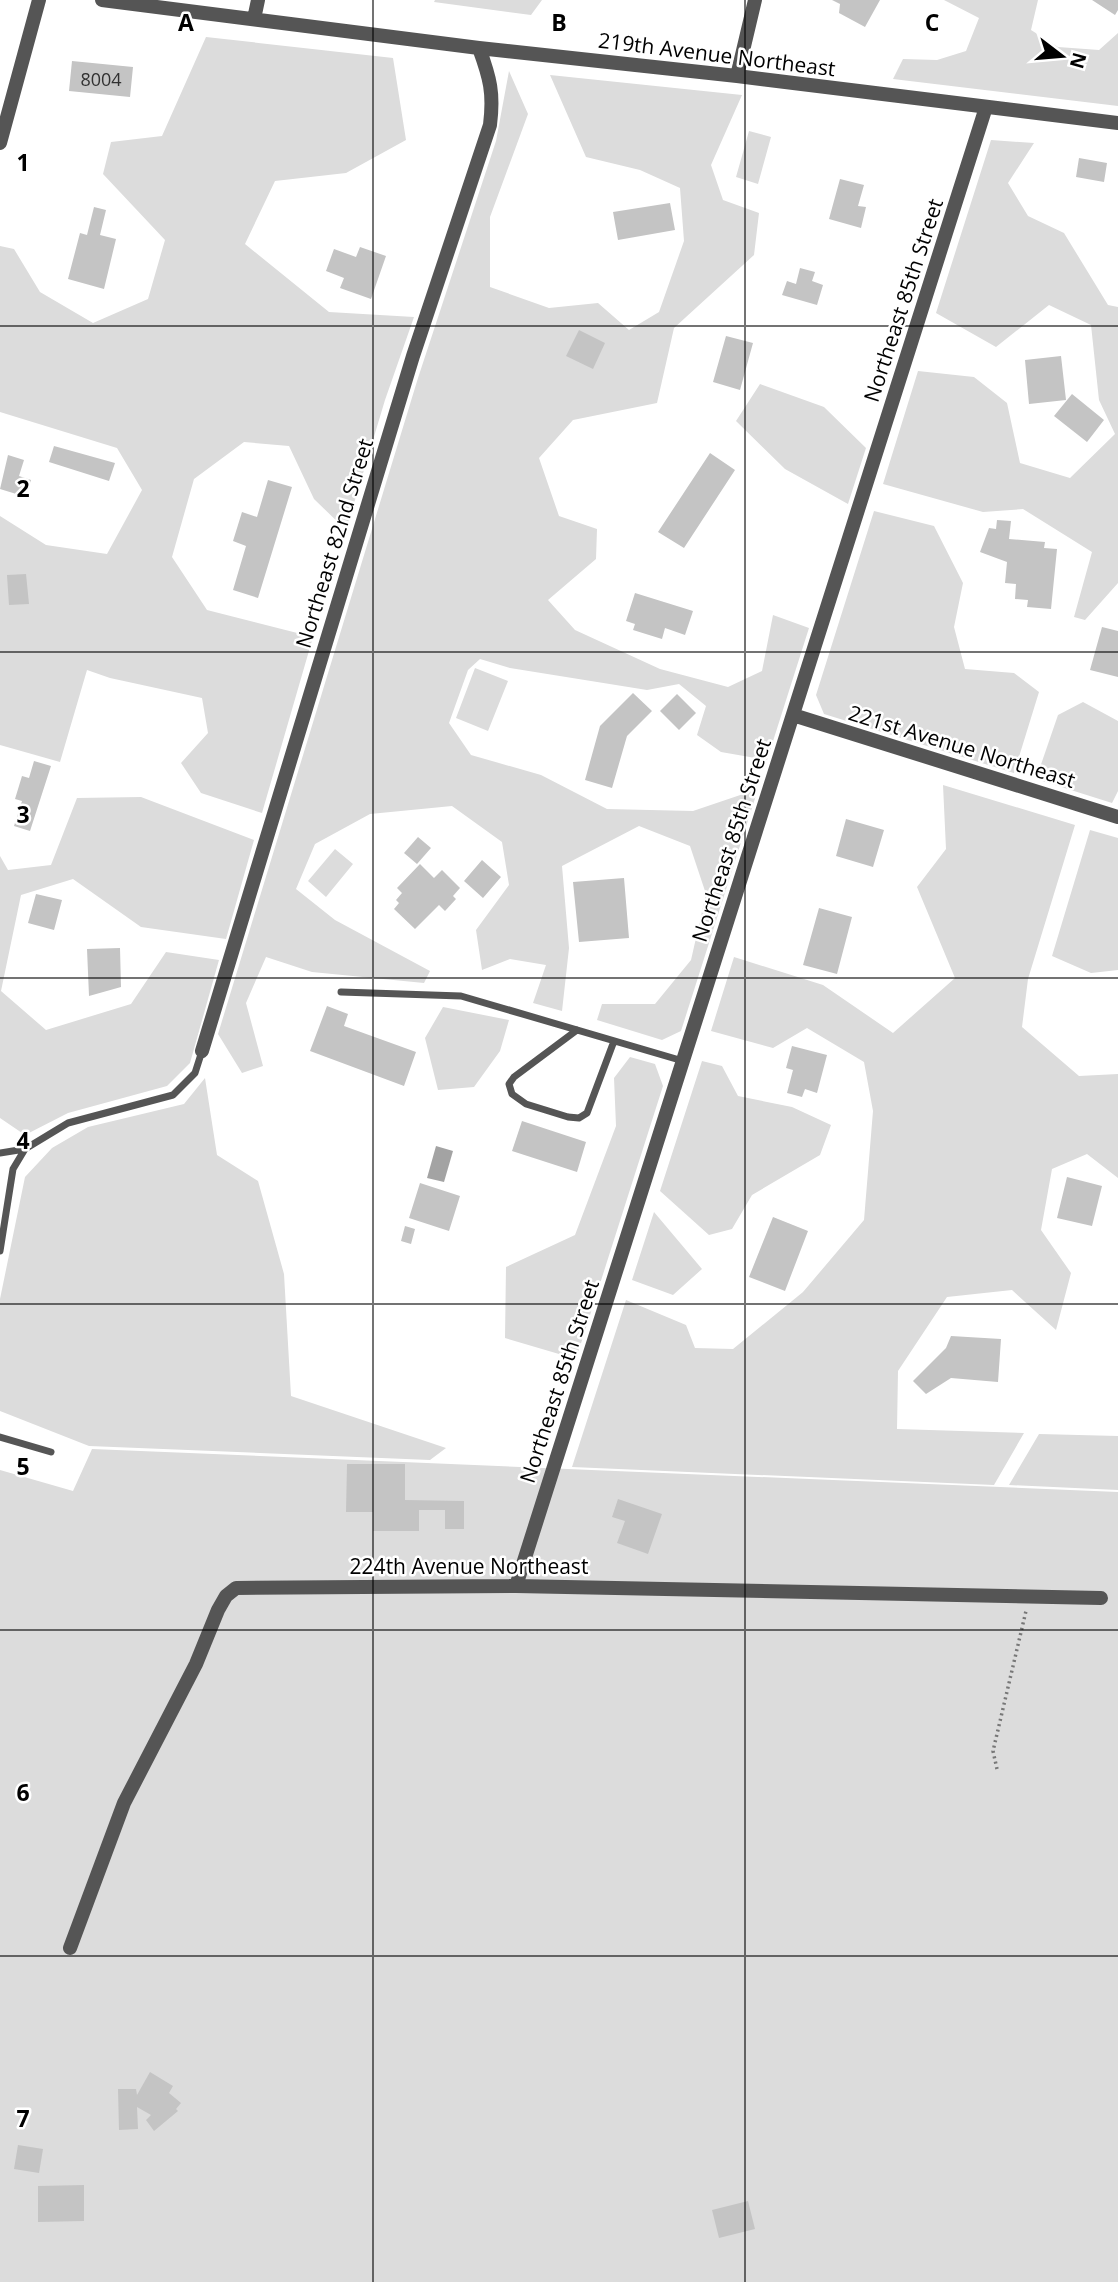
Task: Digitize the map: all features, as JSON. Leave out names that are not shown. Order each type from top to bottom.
[{"type":"street","points":[[0,143],[39,0]]},
{"type":"street","name":"219th Avenue Northeast","points":[[102,0],[479,48],[737,76],[1118,123]]},
{"type":"street","points":[[254,19],[258,0]]},
{"type":"street","points":[[737,76],[755,0]]},
{"type":"street","name":"Northeast 82nd Street","points":[[202,1051],[413,356],[490,125],[493,98],[488,71],[479,48]]},
{"type":"street","name":"Northeast 85th Street","points":[[516,1586],[986,107]]},
{"type":"street","name":"221st Avenue Northeast","points":[[793,715],[1118,817]]},
{"type":"street","name":"224th Avenue Northeast","points":[[70,1948],[124,1802],[196,1664],[218,1610],[226,1596],[236,1588],[516,1586],[1101,1598]]},
{"type":"lane","points":[[341,992],[461,996],[683,1060]]},
{"type":"lane","points":[[577,1030],[514,1077],[509,1084],[512,1094],[526,1104],[568,1118],[579,1118],[587,1113],[614,1041]]},
{"type":"lane","points":[[0,1153],[25,1149],[68,1123],[173,1095],[195,1073],[202,1051]]},
{"type":"lane","points":[[0,1251],[13,1169],[25,1149]]},
{"type":"lane","points":[[0,1437],[51,1452]]},
{"type":"path","points":[[997,1769],[993,1751],[1021,1637],[1028,1596]]},
{"type":"shaded area","points":[[542,0],[531,15],[434,2]]},
{"type":"shaded area","points":[[944,0],[1038,0],[1031,30],[1058,47],[1099,50],[1118,33],[1118,106],[893,79],[903,59],[937,60],[966,51],[979,18]]},
{"type":"shaded area","points":[[206,37],[393,58],[406,140],[346,173],[275,181],[245,244],[329,312],[414,317],[385,400],[346,530],[314,499],[289,446],[244,442],[194,479],[172,557],[207,610],[313,637],[262,813],[201,793],[181,763],[208,733],[202,698],[110,678],[87,670],[60,762],[0,745],[0,516],[46,545],[107,554],[142,490],[117,448],[0,412],[0,246],[14,249],[40,292],[93,323],[148,299],[165,240],[103,174],[111,142],[162,136]]},
{"type":"shaded area","points":[[509,71],[528,114],[490,217],[490,287],[549,308],[598,303],[629,330],[659,312],[684,241],[680,188],[640,170],[586,157],[550,75],[742,95],[711,165],[723,200],[759,213],[754,255],[674,328],[657,403],[573,420],[539,458],[559,516],[597,529],[596,559],[548,600],[575,630],[660,669],[728,687],[762,671],[773,615],[809,628],[767,760],[721,752],[697,735],[706,706],[679,684],[647,690],[510,668],[480,659],[468,670],[449,723],[471,755],[541,775],[607,809],[693,811],[758,789],[681,1031],[662,1040],[597,1020],[602,1004],[655,1004],[691,960],[706,894],[690,846],[639,826],[562,866],[569,948],[562,1011],[533,1003],[546,965],[510,959],[482,970],[476,930],[509,885],[502,842],[452,806],[370,814],[315,844],[296,889],[335,920],[430,971],[424,983],[312,972],[266,957],[246,1003],[263,1066],[242,1073],[218,1034],[418,378],[496,141]]},
{"type":"shaded area","points":[[749,131],[771,137],[758,184],[736,177]]},
{"type":"shaded area","points":[[991,140],[1034,143],[1008,183],[1028,216],[1064,233],[1108,305],[1118,307],[1118,583],[1085,620],[1074,617],[1092,552],[1023,509],[983,512],[883,484],[918,371],[974,377],[1007,403],[1020,463],[1070,478],[1115,434],[1099,400],[1091,325],[1049,305],[996,347],[936,313]]},
{"type":"shaded area","points":[[760,384],[824,407],[866,448],[848,504],[785,469],[736,421]]},
{"type":"shaded area","points":[[874,511],[934,526],[963,583],[954,627],[965,669],[1014,673],[1039,692],[1014,773],[824,714],[816,695]]},
{"type":"shaded area","points":[[475,668],[508,681],[488,731],[456,718]]},
{"type":"shaded area","points":[[1083,702],[1118,721],[1118,791],[1112,803],[1036,779],[1058,715]]},
{"type":"shaded area","points":[[943,785],[1075,825],[1028,979],[1022,1027],[1079,1076],[1118,1074],[1118,1178],[1087,1154],[1052,1169],[1041,1230],[1071,1273],[1056,1330],[1012,1290],[947,1297],[898,1371],[897,1429],[1024,1433],[994,1485],[572,1467],[626,1300],[686,1325],[695,1348],[733,1349],[803,1292],[864,1220],[873,1111],[864,1062],[807,1028],[773,1048],[711,1031],[734,957],[823,985],[893,1033],[955,978],[917,887],[946,849]]},
{"type":"shaded area","points":[[141,797],[254,840],[226,939],[141,927],[73,879],[21,895],[1,991],[46,1030],[131,1004],[166,952],[219,960],[190,1063],[167,1086],[68,1113],[25,1135],[0,1118],[0,856],[8,870],[51,865],[77,798]]},
{"type":"shaded area","points":[[1090,830],[1118,838],[1118,970],[1091,973],[1052,956]]},
{"type":"shaded area","points":[[335,849],[353,864],[326,897],[308,881]]},
{"type":"shaded area","points":[[443,1007],[509,1020],[500,1051],[474,1087],[438,1090],[425,1038]]},
{"type":"shaded area","points":[[630,1057],[655,1064],[663,1086],[576,1359],[505,1338],[506,1267],[575,1235],[616,1126],[614,1078]]},
{"type":"shaded area","points":[[702,1061],[722,1066],[738,1096],[792,1107],[831,1125],[820,1155],[752,1195],[732,1229],[709,1235],[660,1191]]},
{"type":"shaded area","points":[[205,1078],[217,1155],[258,1181],[284,1274],[291,1396],[446,1448],[430,1460],[89,1446],[0,1411],[0,1299],[25,1177],[52,1148],[88,1127],[184,1104]]},
{"type":"shaded area","points":[[436,1146],[453,1151],[444,1182],[427,1178]]},
{"type":"shaded area","points":[[654,1212],[702,1269],[673,1295],[632,1280]]},
{"type":"shaded area","points":[[1039,1434],[1118,1436],[1118,1490],[1009,1485]]},
{"type":"shaded area","points":[[92,1449],[1118,1492],[1118,2282],[0,2282],[0,1470],[73,1491]]},
{"type":"building","points":[[832,0],[880,0],[865,27],[839,13],[840,4]]},
{"type":"building","points":[[1092,0],[1118,0],[1118,10],[1115,15]]},
{"type":"building","points":[[72,61],[133,67],[130,97],[69,91]]},
{"type":"building","points":[[1079,158],[1107,163],[1104,182],[1076,177]]},
{"type":"building","points":[[840,179],[864,185],[858,206],[866,207],[861,228],[829,219]]},
{"type":"building","points":[[670,203],[675,230],[618,240],[613,212]]},
{"type":"building","points":[[94,207],[106,210],[100,235],[116,239],[104,289],[68,279],[80,233],[87,235]]},
{"type":"building","points":[[360,247],[386,256],[371,299],[340,288],[344,278],[326,271],[334,249],[356,257]]},
{"type":"building","points":[[800,268],[815,272],[812,281],[823,285],[817,305],[782,295],[787,281],[796,284]]},
{"type":"building","points":[[579,330],[605,343],[593,369],[566,356]]},
{"type":"building","points":[[726,336],[753,343],[740,390],[713,382]]},
{"type":"building","points":[[1061,356],[1066,400],[1029,404],[1025,360]]},
{"type":"building","points":[[1072,394],[1104,420],[1087,442],[1054,416]]},
{"type":"building","points":[[54,446],[115,463],[109,481],[49,462]]},
{"type":"building","points":[[710,453],[735,470],[684,548],[658,532]]},
{"type":"building","points":[[8,455],[24,460],[19,476],[31,480],[26,497],[0,489]]},
{"type":"building","points":[[268,480],[292,487],[258,598],[233,590],[246,546],[233,541],[242,512],[257,517]]},
{"type":"building","points":[[997,520],[1011,521],[1009,539],[1045,542],[1044,548],[1057,549],[1051,609],[1027,607],[1028,600],[1015,599],[1016,584],[1005,583],[1007,562],[980,552],[989,528],[996,529]]},
{"type":"building","points":[[26,574],[29,604],[9,605],[7,575]]},
{"type":"building","points":[[635,593],[693,611],[685,635],[665,628],[662,639],[633,630],[635,624],[626,621]]},
{"type":"building","points":[[1102,627],[1118,631],[1118,677],[1090,670]]},
{"type":"building","points":[[633,693],[652,711],[627,736],[612,788],[585,780],[600,726]]},
{"type":"building","points":[[677,694],[696,713],[679,730],[660,711]]},
{"type":"building","points":[[34,761],[51,766],[30,831],[14,826],[22,801],[15,799],[22,776],[29,778]]},
{"type":"building","points":[[846,819],[884,830],[873,867],[836,856]]},
{"type":"building","points":[[418,837],[431,848],[417,864],[404,853]]},
{"type":"building","points":[[482,860],[501,877],[483,898],[464,881]]},
{"type":"building","points":[[420,864],[434,878],[442,870],[460,888],[453,896],[456,899],[445,911],[439,905],[415,929],[394,909],[399,903],[396,900],[402,893],[397,888]]},
{"type":"building","points":[[624,878],[629,938],[579,942],[573,882]]},
{"type":"building","points":[[36,894],[62,900],[54,930],[28,923]]},
{"type":"building","points":[[819,908],[852,917],[837,974],[803,965]]},
{"type":"building","points":[[120,948],[121,987],[89,996],[87,949]]},
{"type":"building","points":[[327,1006],[348,1014],[344,1026],[416,1052],[404,1086],[310,1051]]},
{"type":"building","points":[[792,1046],[827,1055],[817,1093],[805,1089],[802,1097],[787,1093],[793,1070],[786,1068]]},
{"type":"building","points":[[522,1121],[586,1142],[577,1172],[512,1151]]},
{"type":"building","points":[[1067,1177],[1102,1186],[1092,1226],[1057,1218]]},
{"type":"building","points":[[420,1183],[460,1196],[449,1231],[409,1218]]},
{"type":"building","points":[[773,1217],[808,1231],[785,1291],[749,1277]]},
{"type":"building","points":[[405,1226],[415,1229],[411,1244],[401,1241]]},
{"type":"building","points":[[951,1336],[1001,1339],[998,1382],[951,1378],[926,1394],[913,1381],[946,1348]]},
{"type":"building","points":[[347,1464],[405,1464],[405,1500],[464,1501],[464,1529],[445,1529],[445,1510],[419,1510],[419,1531],[373,1531],[373,1512],[346,1512]]},
{"type":"building","points":[[618,1499],[662,1514],[648,1554],[617,1543],[625,1521],[612,1517]]},
{"type":"building","points":[[150,2072],[173,2086],[169,2093],[181,2103],[176,2109],[178,2111],[154,2131],[146,2120],[151,2115],[137,2107],[138,2129],[119,2130],[118,2089],[136,2089],[137,2095]]},
{"type":"building","points":[[18,2145],[43,2149],[39,2173],[14,2169]]},
{"type":"building","points":[[84,2185],[84,2221],[38,2222],[38,2186]]},
{"type":"building","points":[[748,2201],[755,2229],[719,2238],[712,2210]]}]
